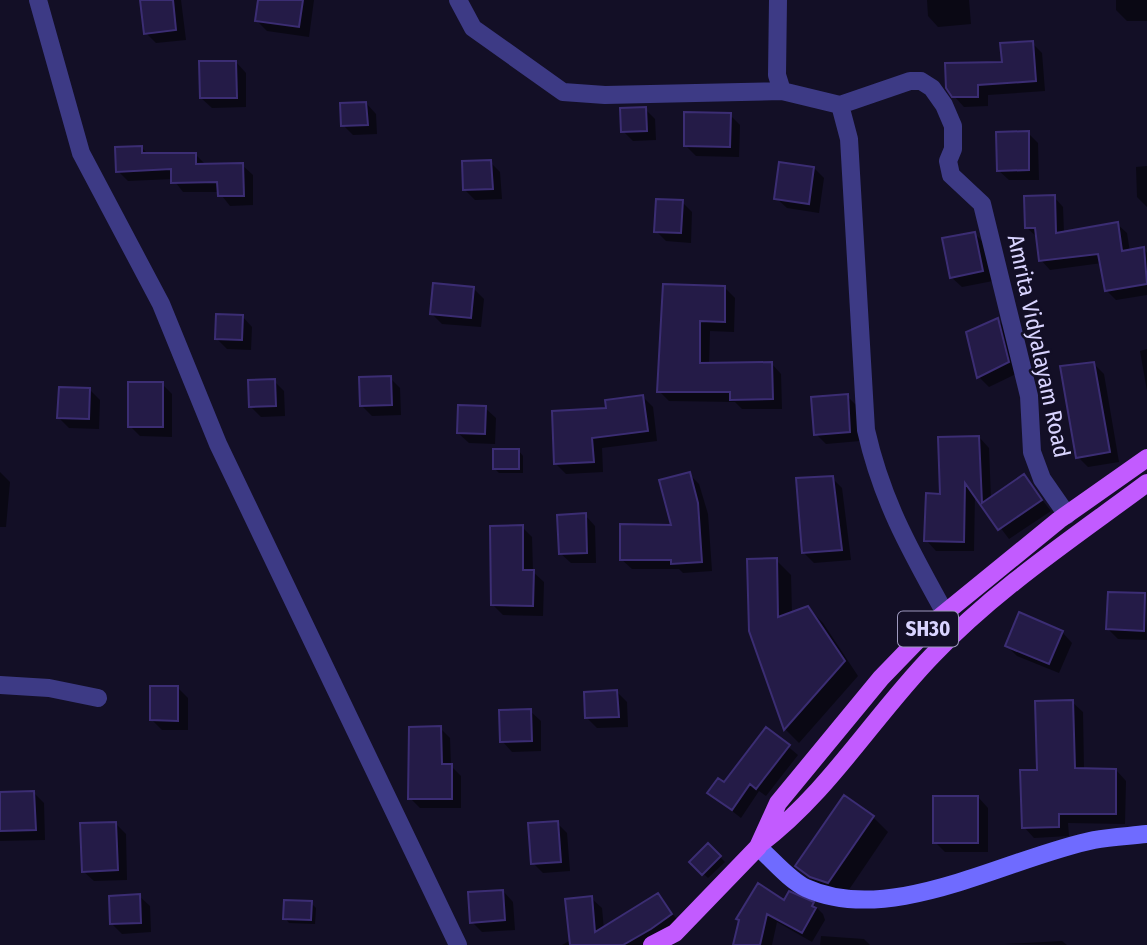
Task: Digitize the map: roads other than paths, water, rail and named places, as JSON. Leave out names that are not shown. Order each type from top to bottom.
[{"type":"main road","name":"SH30","points":[[652,945],[674,941],[758,847],[778,803],[881,678],[945,613],[1068,514],[1147,458]]},
{"type":"main road","points":[[758,847],[793,820],[930,658],[961,627],[1048,554],[1147,483]]},
{"type":"street","points":[[38,0],[81,153],[162,304],[218,443],[458,945]]},
{"type":"street","points":[[457,0],[473,28],[563,92],[605,95],[782,91],[840,105],[849,139],[866,430],[876,476],[898,530],[945,613]]},
{"type":"street","points":[[778,0],[777,75],[782,91]]},
{"type":"street","name":"Amrita Vidyalayam Road","points":[[840,105],[910,81],[921,81],[932,88],[944,105],[953,126],[953,149],[948,162],[951,175],[982,204],[992,237],[1029,396],[1032,452],[1042,480],[1068,514]]},
{"type":"street","points":[[0,685],[49,688],[98,698]]},
{"type":"street","points":[[758,847],[804,887],[836,897],[877,900],[941,886],[1095,840],[1147,834]]}]
